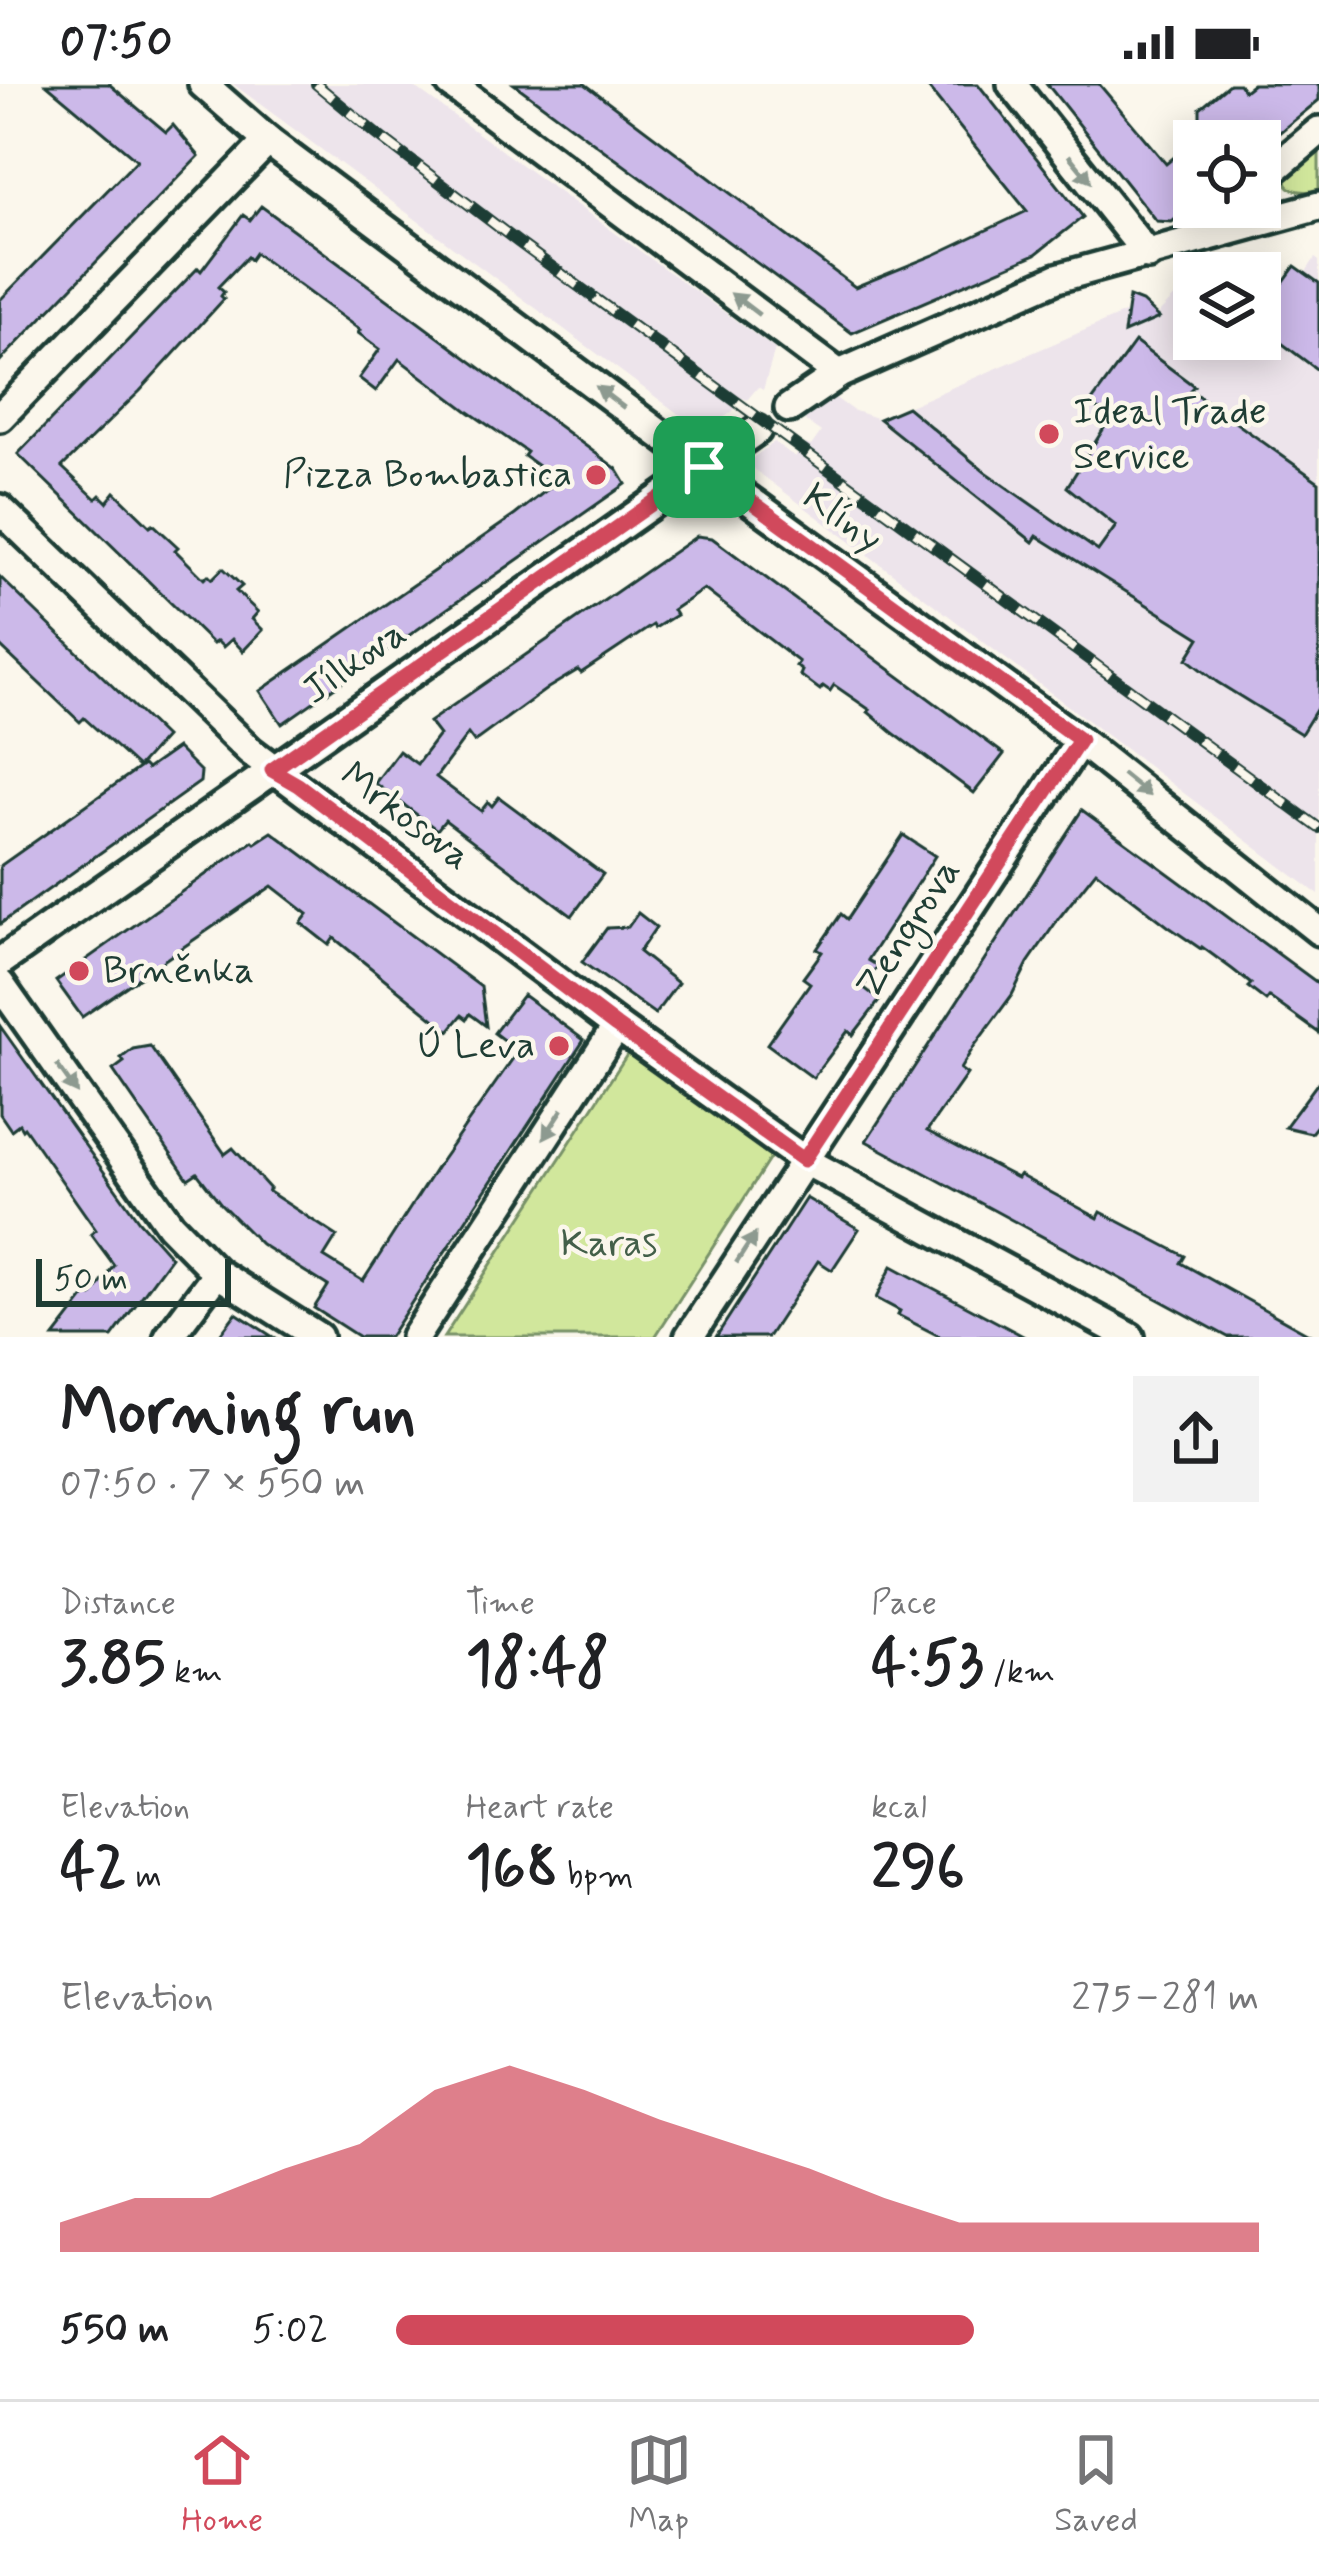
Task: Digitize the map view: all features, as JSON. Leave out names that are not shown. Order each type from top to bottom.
[{"type":"street","name":"Klíny","points":[[203,84],[268,141],[1080,740],[1319,931]]},
{"type":"street","points":[[451,84],[839,374]]},
{"type":"street","points":[[1012,84],[1148,255]]},
{"type":"street","points":[[1281,163],[1319,131]]},
{"type":"street","points":[[0,417],[268,141]]},
{"type":"street","points":[[1281,212],[1319,206]]},
{"type":"street","points":[[789,408],[839,374],[1058,278],[1148,255],[1220,228]]},
{"type":"street","name":"Jílkova","points":[[0,962],[757,430]]},
{"type":"street","name":"Mrkosova","points":[[0,509],[272,770],[616,1026],[804,1160],[1130,1337]]},
{"type":"street","name":"Zengrova","points":[[689,1337],[1080,740]]},
{"type":"street","points":[[0,984],[170,1225],[217,1273],[318,1337]]},
{"type":"street","points":[[415,1337],[616,1026]]},
{"type":"street","points":[[170,1337],[217,1273]]},
{"type":"shaded area","points":[[233,84],[410,84],[775,349],[763,390],[758,387],[703,432]]},
{"type":"shaded area","points":[[1315,258],[1319,261],[1319,895],[746,463],[774,442],[795,457],[806,444],[811,446],[821,432],[804,420],[834,397],[852,410],[879,419],[1127,312],[1132,302],[1142,302],[1157,315],[1173,298],[1173,360],[1281,360],[1281,292],[1306,272]]},
{"type":"green space","points":[[1319,144],[1319,190],[1289,187],[1289,170]]},
{"type":"green space","name":"Karas","points":[[628,1053],[774,1152],[655,1337],[444,1337]]},
{"type":"building","points":[[46,84],[109,84],[166,132],[173,125],[199,156],[0,361],[0,300],[137,160]]},
{"type":"building","points":[[514,84],[585,84],[855,287],[1027,211],[925,84],[978,84],[1083,217],[1036,254],[852,333]]},
{"type":"building","points":[[1047,84],[1099,84],[1166,164],[1173,158],[1173,221],[1156,221]]},
{"type":"building","points":[[1229,84],[1239,84],[1244,91],[1253,84],[1319,84],[1319,100],[1281,131],[1281,120],[1202,120],[1200,108]]},
{"type":"building","points":[[261,206],[617,469],[626,484],[282,724],[260,691],[553,485],[534,471],[538,466],[524,456],[527,452],[399,359],[376,391],[359,378],[380,349],[255,253],[218,287],[224,299],[62,467],[96,499],[100,495],[107,502],[115,492],[178,547],[175,550],[204,579],[208,575],[212,579],[223,568],[242,586],[236,591],[258,612],[252,619],[263,630],[243,651],[232,639],[223,647],[217,641],[213,644],[18,454],[198,268],[201,271],[243,215],[250,220]]},
{"type":"building","points":[[1295,266],[1319,283],[1319,371],[1281,343],[1281,285]]},
{"type":"building","points":[[1129,297],[1142,302],[1159,318],[1124,333]]},
{"type":"building","points":[[1135,342],[1194,386],[1190,390],[1319,482],[1319,705],[1301,734],[1187,659],[1200,638],[1037,536],[1033,542],[879,419],[907,407],[985,472],[1098,551],[1116,526],[1067,487],[1111,417],[1090,404]]},
{"type":"building","points":[[697,536],[712,538],[1004,754],[974,793],[834,685],[830,691],[823,686],[820,690],[800,675],[799,662],[704,589],[673,610],[676,615],[548,688],[474,742],[468,734],[436,777],[481,811],[499,797],[603,874],[572,916],[445,820],[437,830],[375,783],[399,751],[417,764],[439,735],[429,722]]},
{"type":"building","points":[[0,577],[165,737],[138,767],[84,718],[80,722],[0,646]]},
{"type":"building","points":[[177,748],[201,772],[200,782],[0,924],[0,866],[143,765],[147,769]]},
{"type":"building","points":[[1082,810],[1319,984],[1319,1033],[1269,997],[1266,1001],[1232,969],[1096,871],[1028,963],[1012,995],[960,1069],[967,1074],[927,1131],[1098,1218],[1101,1212],[1185,1256],[1181,1263],[1314,1337],[1228,1337],[866,1141]]},
{"type":"building","points":[[272,832],[481,987],[486,1026],[470,1014],[467,1019],[462,1015],[449,1031],[334,938],[329,945],[301,923],[308,914],[272,886],[82,1017],[56,981]]},
{"type":"building","points":[[903,835],[935,856],[868,960],[878,966],[863,987],[880,1000],[853,1035],[848,1031],[813,1078],[767,1044],[810,983],[803,978],[822,952],[817,949],[841,914],[847,919]]},
{"type":"building","points":[[638,913],[656,927],[639,952],[678,983],[655,1014],[582,962],[607,928],[628,927]]},
{"type":"building","points":[[523,995],[584,1040],[389,1337],[359,1337],[314,1308],[328,1286],[261,1244],[197,1173],[188,1179],[113,1070],[133,1049],[150,1046],[225,1154],[233,1148],[268,1191],[337,1236],[324,1257],[363,1281],[518,1051],[494,1033]]},
{"type":"building","points":[[0,1026],[139,1221],[171,1257],[112,1337],[54,1337],[114,1265],[91,1234],[96,1230],[24,1127],[19,1124],[11,1130],[0,1114]]},
{"type":"building","points":[[1319,1081],[1319,1123],[1311,1133],[1285,1127]]},
{"type":"building","points":[[806,1198],[859,1229],[832,1270],[818,1261],[768,1337],[716,1337]]},
{"type":"building","points":[[892,1266],[1025,1337],[941,1337],[898,1315],[900,1311],[876,1298]]},
{"type":"building","points":[[236,1313],[273,1337],[218,1337]]},
{"type":"railway","points":[[316,84],[518,242],[1319,828]]},
{"type":"place","name":"Ideal Trade Service","points":[[1049,434]]},
{"type":"place","name":"Pizza Bombastica","points":[[596,475]]},
{"type":"place","name":"Brněnka","points":[[79,971]]},
{"type":"place","name":"Ú Leva","points":[[559,1046]]},
{"type":"route","points":[[704,467],[1080,740],[804,1160],[272,770],[704,467]]}]
